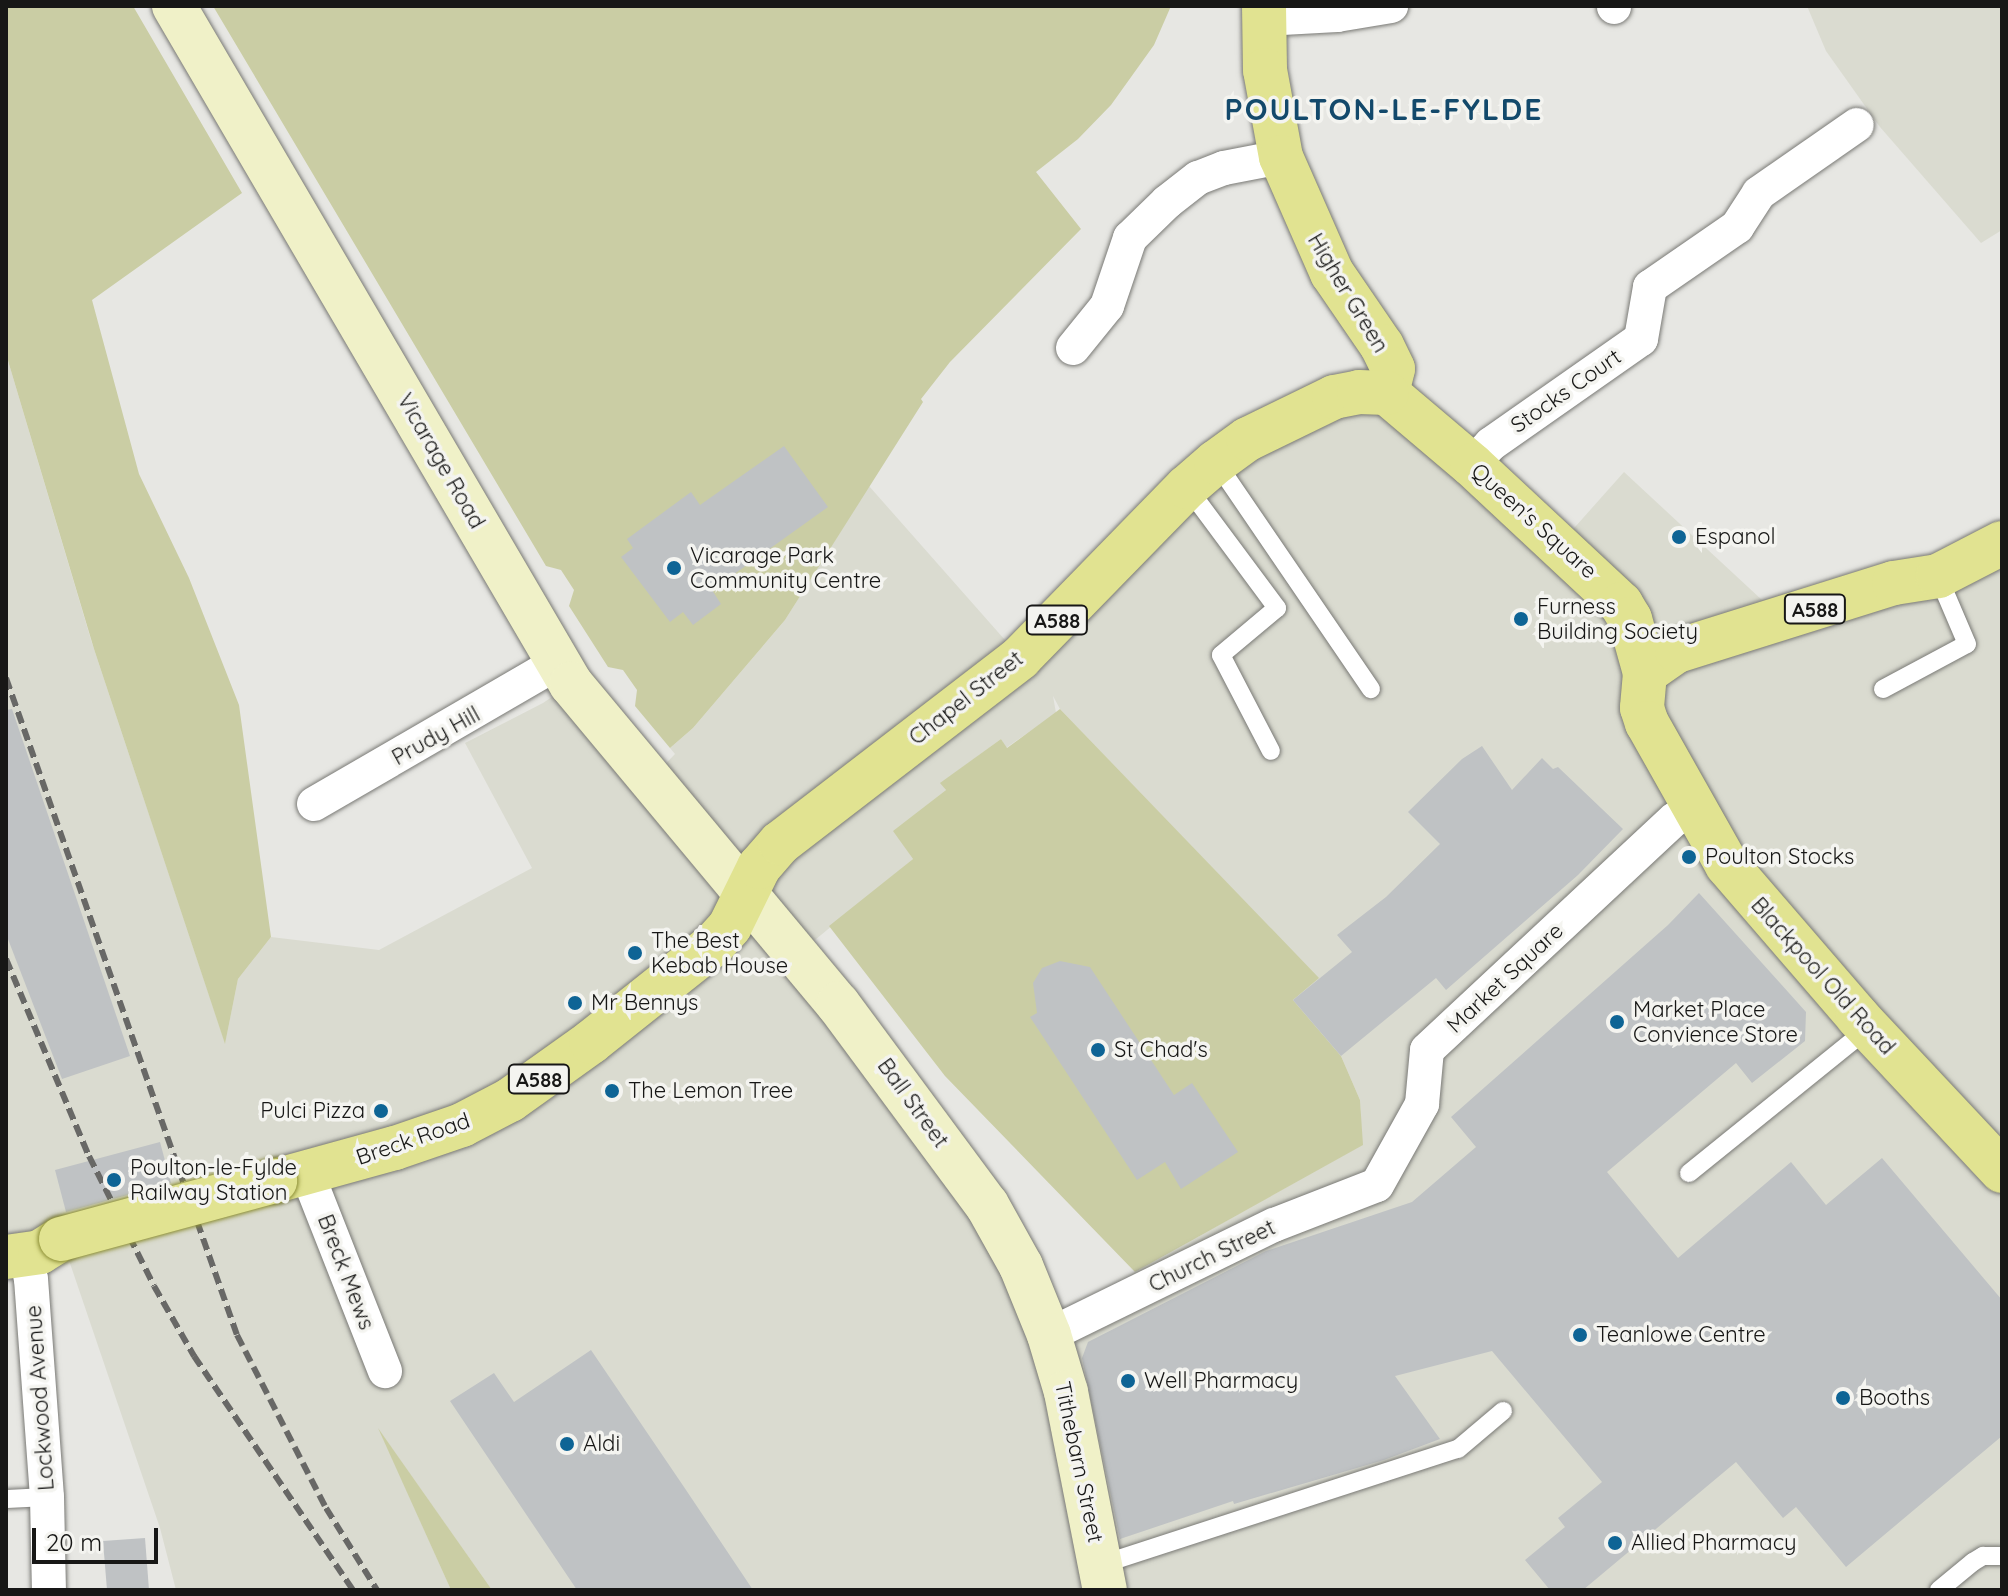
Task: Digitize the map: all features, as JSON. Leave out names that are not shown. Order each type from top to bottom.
[{"type":"main road","name":"Higher Green","points":[[1264,13],[1265,70],[1281,157],[1332,273],[1382,346],[1393,369],[1387,393]]},
{"type":"main road","name":"Chapel Street","points":[[745,889],[780,843],[1020,658],[1202,474],[1248,439],[1334,397],[1359,392],[1387,393]]},
{"type":"main road","name":"Queen's Square","points":[[1387,393],[1472,465],[1621,604],[1630,619],[1645,673]]},
{"type":"main road","name":"A588","points":[[1645,673],[1677,651],[1894,583],[1938,576],[2002,543]]},
{"type":"main road","name":"Blackpool Old Road","points":[[1645,673],[1642,708],[1693,809],[1748,893],[2002,1171]]},
{"type":"main road","name":"Breck Road","points":[[31,1250],[462,1125],[510,1100],[591,1042],[714,944],[730,926],[745,889]]},
{"type":"street","name":"Vicarage Road","points":[[174,6],[557,663],[650,781],[745,889]]},
{"type":"street","points":[[1264,13],[1337,15],[1391,6]]},
{"type":"street","name":"Stocks Court","points":[[1472,465],[1491,444],[1641,339],[1650,287],[1737,227],[1759,193],[1857,125]]},
{"type":"street","points":[[1073,348],[1107,306],[1130,238],[1167,202],[1198,178],[1224,168],[1281,157]]},
{"type":"street","name":"Prudy Hill","points":[[314,804],[557,663]]},
{"type":"street","name":"Market Square","points":[[1377,1185],[1422,1104],[1427,1050],[1675,819],[1693,809]]},
{"type":"street","name":"Ball Street","points":[[745,889],[900,1084],[987,1205],[1021,1266],[1049,1335]]},
{"type":"street","name":"Breck Mews","points":[[291,1177],[385,1371]]},
{"type":"street","name":"Church Street","points":[[1049,1335],[1274,1225],[1377,1185]]},
{"type":"street","name":"Lockwood Avenue","points":[[31,1250],[47,1497],[49,1590]]},
{"type":"street","name":"Tithebarn Street","points":[[1049,1335],[1070,1406],[1102,1577]]},
{"type":"lane","points":[[1202,474],[1371,689]]},
{"type":"lane","points":[[1202,474],[1277,608],[1221,655],[1271,751]]},
{"type":"lane","points":[[1883,689],[1967,644],[1938,576]]},
{"type":"lane","points":[[1689,1173],[1869,1028]]},
{"type":"lane","points":[[1102,1577],[1458,1449],[1503,1411]]},
{"type":"lane","points":[[6,1499],[47,1497]]},
{"type":"lane","points":[[1939,1590],[1983,1556],[2002,1556]]},
{"type":"shaded area","points":[[1807,6],[2002,6],[2002,230],[1981,243],[1880,127],[1826,51]]},
{"type":"shaded area","points":[[6,354],[91,640],[225,1043],[238,979],[271,937],[379,950],[532,868],[465,743],[543,703],[571,684],[650,780],[675,754],[670,748],[693,728],[785,620],[869,486],[1020,657],[1187,487],[1359,392],[1559,545],[1624,472],[1762,600],[1793,591],[1803,613],[2002,543],[2002,1590],[492,1590],[381,1433],[451,1590],[176,1590],[160,1528],[59,1231],[6,1236]],"holes":[[[1053,696],[1060,709],[1318,978],[1293,1000],[1341,1056],[1360,1100],[1362,1145],[1135,1272],[1050,1335],[798,954],[913,859],[894,831],[946,790],[941,783],[1001,739],[1006,748],[1056,713]]]},
{"type":"green space","points":[[6,6],[133,6],[242,193],[92,300],[139,474],[189,578],[239,705],[271,937],[238,979],[225,1044],[94,649],[6,354]]},
{"type":"green space","points":[[213,6],[1171,6],[1154,45],[1111,105],[1078,139],[1036,172],[1081,229],[950,362],[921,399],[923,402],[785,620],[693,728],[670,748],[635,706],[637,690],[623,670],[608,667],[569,606],[574,590],[561,570],[546,566]]},
{"type":"green space","points":[[1060,709],[1319,978],[1293,1000],[1341,1056],[1360,1100],[1363,1145],[1135,1272],[945,1076],[829,926],[913,859],[893,831],[946,790],[940,783],[1001,739],[1007,748]]},
{"type":"green space","points":[[378,1428],[492,1590],[451,1590]]},
{"type":"building","points":[[784,446],[828,507],[712,590],[721,604],[693,625],[683,612],[670,622],[621,557],[633,548],[627,539],[691,492],[700,505]]},
{"type":"building","points":[[12,709],[130,1056],[62,1079],[6,934],[6,710]]},
{"type":"building","points":[[1482,746],[1512,790],[1542,758],[1553,769],[1558,767],[1623,829],[1578,875],[1446,990],[1436,978],[1341,1056],[1293,1000],[1352,952],[1337,935],[1386,897],[1440,844],[1408,812],[1462,759]]},
{"type":"building","points":[[1699,893],[1806,1012],[1805,1041],[1752,1083],[1736,1063],[1607,1172],[1678,1258],[1791,1162],[1826,1205],[1882,1158],[2002,1300],[2002,1436],[1846,1567],[1796,1507],[1783,1518],[1736,1462],[1583,1590],[1550,1590],[1525,1560],[1565,1527],[1558,1518],[1602,1482],[1492,1351],[1395,1376],[1440,1439],[1384,1460],[1234,1504],[1233,1501],[1120,1539],[1082,1358],[1088,1342],[1266,1251],[1412,1202],[1476,1147],[1451,1117],[1668,925]]},
{"type":"building","name":"St Chad's","points":[[1060,961],[1090,967],[1174,1095],[1192,1083],[1238,1152],[1181,1189],[1165,1162],[1137,1180],[1030,1017],[1037,1013],[1033,983],[1042,968]]},
{"type":"building","name":"Poulton-le-Fylde Railway Station","points":[[160,1142],[171,1183],[66,1212],[55,1170]]},
{"type":"building","name":"Aldi","points":[[591,1350],[753,1590],[577,1590],[450,1401],[494,1373],[514,1402]]},
{"type":"building","points":[[145,1538],[149,1590],[107,1590],[103,1541]]},
{"type":"railway","points":[[6,678],[237,1335],[326,1508],[377,1590]]},
{"type":"railway","points":[[6,959],[89,1156],[154,1286],[194,1356],[353,1590]]},
{"type":"place","name":"Espanol","points":[[1679,537]]},
{"type":"place","name":"Vicarage Park Community Centre","points":[[674,568]]},
{"type":"place","name":"Furness Building Society","points":[[1521,619]]},
{"type":"place","name":"Poulton Stocks","points":[[1689,857]]},
{"type":"place","name":"The Best Kebab House","points":[[635,953]]},
{"type":"place","name":"Mr Bennys","points":[[575,1003]]},
{"type":"place","name":"Market Place Convience Store","points":[[1617,1022]]},
{"type":"place","name":"St Chad's","points":[[1098,1050]]},
{"type":"place","name":"The Lemon Tree","points":[[612,1091]]},
{"type":"place","name":"Pulci Pizza","points":[[381,1111]]},
{"type":"place","name":"Poulton-le-Fylde Railway Station","points":[[114,1180]]},
{"type":"place","name":"Teanlowe Centre","points":[[1580,1335]]},
{"type":"place","name":"Well Pharmacy","points":[[1128,1381]]},
{"type":"place","name":"Booths","points":[[1843,1398]]},
{"type":"place","name":"Aldi","points":[[567,1444]]},
{"type":"place","name":"Allied Pharmacy","points":[[1615,1543]]},
{"type":"district","name":"POULTON-LE-FYLDE","points":[[1384,109]]}]
